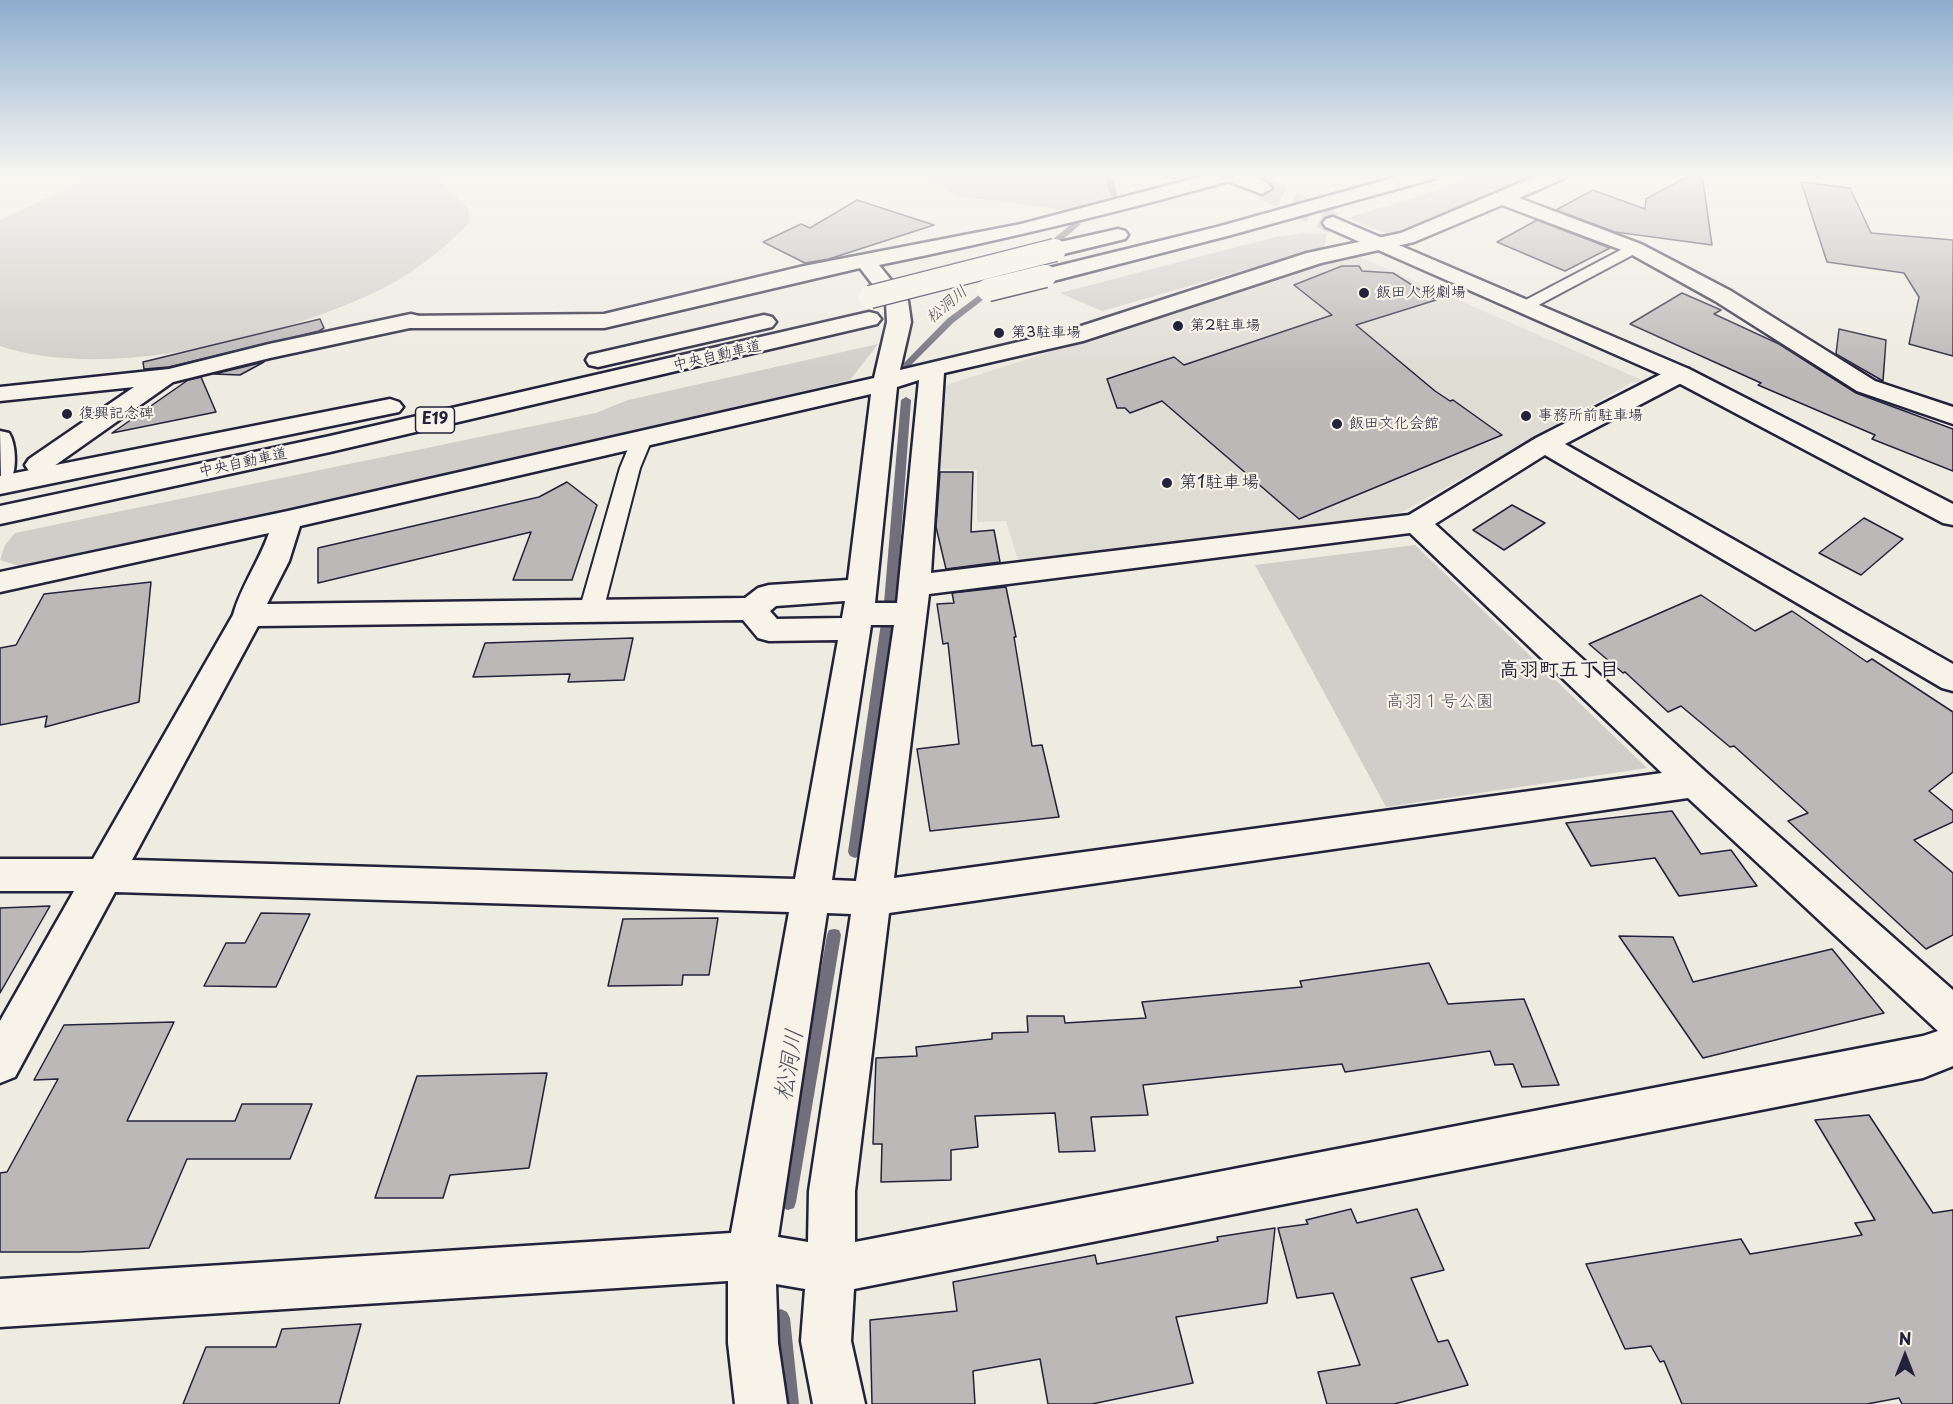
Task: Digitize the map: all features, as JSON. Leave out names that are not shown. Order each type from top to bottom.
[{"type":"main road","points":[[0,394],[169,376],[269,351],[411,321],[604,321],[804,273],[973,240]]},
{"type":"main road","name":"中央自動車道","points":[[0,515],[330,444],[869,308],[1055,250],[1098,240]]},
{"type":"main road","points":[[968,295],[1190,240]]},
{"type":"main road","points":[[1368,240],[1525,305],[1680,374],[1953,516]]},
{"type":"main road","points":[[0,582],[288,520],[885,383],[932,368],[1075,336],[1315,258],[1401,240]]},
{"type":"main road","points":[[1612,240],[1634,248],[1723,296],[1866,386],[1953,417]]},
{"type":"main road","points":[[761,1404],[753,1343],[751,1256],[858,611],[885,383],[899,322],[897,301],[865,261]]},
{"type":"main road","name":"中央自動車道","points":[[1,464],[359,414],[869,308],[924,306]]},
{"type":"main road","points":[[839,1404],[826,1341],[831,1270],[832,1191],[874,898],[913,599],[932,368]]},
{"type":"main road","points":[[751,609],[769,630],[913,599],[1416,523],[1545,444],[1680,374]]},
{"type":"main road","points":[[38,465],[115,409],[169,376]]},
{"type":"main road","points":[[1545,444],[1953,679]]},
{"type":"main road","points":[[0,1062],[248,615],[253,598],[274,561],[288,520]]},
{"type":"main road","points":[[1416,523],[1695,783],[1953,1017]]},
{"type":"main road","points":[[248,615],[751,609],[769,596],[858,611]]},
{"type":"main road","points":[[0,875],[102,875],[874,898],[1695,783]]},
{"type":"main road","points":[[0,1303],[751,1256],[831,1270],[1923,1058],[1953,1046]]},
{"type":"lane","points":[[1525,305],[1634,248]]},
{"type":"lane","points":[[591,611],[630,468],[642,439]]},
{"type":"shaded area","points":[[1337,255],[1360,257],[1644,381],[1631,383],[1402,512],[1273,537],[1018,560],[1006,521],[977,522],[977,470],[934,469],[937,388],[1269,282],[1298,266]]},
{"type":"green space","points":[[0,240],[452,240],[399,280],[371,294],[331,311],[238,340],[138,357],[89,359],[42,356],[0,346]]},
{"type":"green space","points":[[1265,240],[1326,240],[1324,247],[1102,311],[1060,293]]},
{"type":"green space","points":[[878,344],[850,380],[408,485],[23,567],[0,560],[5,545],[15,533],[596,413],[628,400]]},
{"type":"green space","name":"高羽１号公園","points":[[1415,545],[1647,768],[1386,807],[1255,565]]},
{"type":"building","points":[[768,240],[889,240],[829,259],[805,263],[763,242]]},
{"type":"building","points":[[1502,240],[1588,240],[1610,248],[1565,271],[1497,242]]},
{"type":"building","points":[[1671,240],[1711,240],[1712,245]]},
{"type":"building","points":[[1820,240],[1953,240],[1953,356],[1909,344],[1919,297],[1904,273],[1827,262]]},
{"type":"building","name":"飯田文化会館","points":[[1342,266],[1359,266],[1362,271],[1393,273],[1436,300],[1356,325],[1435,391],[1450,401],[1453,400],[1502,435],[1299,519],[1162,401],[1130,413],[1125,408],[1117,408],[1107,379],[1174,357],[1184,365],[1332,315],[1294,285]]},
{"type":"building","points":[[1682,293],[1721,310],[1714,314],[1779,344],[1856,393],[1953,429],[1953,471],[1872,439],[1875,435],[1758,385],[1761,383],[1630,324]]},
{"type":"building","points":[[320,319],[324,328],[319,331],[169,367],[144,369],[143,362]]},
{"type":"building","points":[[1839,329],[1886,340],[1883,381],[1836,354]]},
{"type":"building","points":[[264,362],[240,375],[214,374]]},
{"type":"building","points":[[201,377],[216,412],[112,433],[188,380]]},
{"type":"building","points":[[940,472],[973,472],[971,532],[994,530],[1000,562],[946,569],[936,527]]},
{"type":"building","points":[[567,482],[597,505],[572,580],[513,580],[531,532],[318,583],[318,548],[539,497]]},
{"type":"building","points":[[1512,505],[1545,523],[1504,550],[1473,530]]},
{"type":"building","points":[[1864,518],[1903,539],[1861,575],[1819,553]]},
{"type":"building","points":[[151,582],[139,702],[45,727],[47,716],[0,725],[0,648],[16,645],[44,594]]},
{"type":"building","points":[[1006,587],[1032,746],[1042,745],[1059,817],[930,831],[917,749],[959,744],[948,643],[943,644],[937,604],[954,603],[952,593]]},
{"type":"building","points":[[1701,595],[1755,631],[1792,611],[1867,662],[1872,659],[1953,712],[1953,772],[1929,791],[1953,811],[1953,822],[1914,840],[1953,873],[1953,935],[1926,949],[1788,821],[1808,813],[1734,746],[1730,747],[1681,706],[1668,712],[1625,672],[1623,673],[1589,644]]},
{"type":"building","points":[[633,638],[624,680],[568,682],[570,674],[473,677],[485,643]]},
{"type":"building","points":[[1672,811],[1701,854],[1731,850],[1757,886],[1679,896],[1655,858],[1591,866],[1566,823]]},
{"type":"building","points":[[50,906],[0,993],[0,908]]},
{"type":"building","points":[[261,913],[310,914],[276,987],[204,986],[226,943],[245,943]]},
{"type":"building","points":[[718,918],[709,975],[683,975],[682,985],[608,986],[623,919]]},
{"type":"building","points":[[1619,936],[1673,937],[1693,982],[1832,949],[1884,1013],[1703,1058]]},
{"type":"building","points":[[1429,963],[1448,1004],[1524,999],[1559,1085],[1522,1087],[1513,1064],[1495,1065],[1490,1051],[1345,1072],[1342,1064],[1143,1085],[1148,1115],[1091,1117],[1095,1151],[1059,1152],[1055,1113],[975,1116],[978,1147],[951,1150],[951,1180],[881,1182],[882,1144],[873,1144],[876,1058],[917,1056],[916,1047],[992,1039],[992,1033],[1028,1032],[1027,1016],[1064,1016],[1065,1023],[1146,1018],[1142,1002],[1302,987],[1300,981]]},
{"type":"building","points":[[174,1022],[127,1121],[235,1121],[242,1104],[312,1104],[290,1159],[187,1159],[149,1248],[79,1252],[0,1252],[0,1173],[7,1172],[58,1079],[34,1080],[64,1025]]},
{"type":"building","points":[[547,1073],[529,1168],[450,1175],[443,1198],[375,1198],[417,1076]]},
{"type":"building","points":[[1869,1115],[1933,1213],[1953,1210],[1953,1404],[1902,1404],[1899,1398],[1867,1404],[1682,1404],[1664,1361],[1660,1362],[1651,1346],[1625,1349],[1586,1264],[1741,1239],[1750,1254],[1862,1235],[1855,1223],[1875,1220],[1815,1120]]},
{"type":"building","points":[[1351,1209],[1357,1223],[1417,1209],[1444,1270],[1411,1278],[1438,1342],[1448,1340],[1468,1385],[1394,1404],[1327,1404],[1318,1372],[1360,1365],[1333,1293],[1297,1298],[1278,1228],[1308,1224],[1306,1220]]},
{"type":"building","points":[[1275,1228],[1267,1303],[1176,1317],[1193,1383],[1092,1404],[1048,1404],[1040,1359],[973,1371],[975,1404],[872,1404],[870,1320],[957,1311],[953,1282],[1095,1255],[1097,1264],[1218,1241],[1217,1237]]},
{"type":"building","points":[[361,1324],[339,1404],[183,1404],[206,1347],[276,1347],[282,1329]]},
{"type":"waterway","name":"松洞川","points":[[1045,250],[1058,240]]},
{"type":"waterway","name":"松洞川","points":[[908,375],[907,365],[950,321],[993,289]]},
{"type":"waterway","name":"松洞川","points":[[890,603],[906,400]]},
{"type":"waterway","name":"松洞川","points":[[855,852],[887,623]]},
{"type":"waterway","name":"松洞川","points":[[788,1202],[834,935]]},
{"type":"waterway","name":"松洞川","points":[[781,1318],[790,1404]]},
{"type":"place","name":"飯田人形劇場","points":[[1364,293]]},
{"type":"place","name":"第2駐車場","points":[[1178,326]]},
{"type":"place","name":"第3駐車場","points":[[999,333]]},
{"type":"place","name":"復興記念碑","points":[[67,414]]},
{"type":"place","name":"事務所前駐車場","points":[[1526,416]]},
{"type":"place","name":"飯田文化会館","points":[[1337,424]]},
{"type":"place","name":"第1駐車場","points":[[1167,483]]},
{"type":"district","name":"高羽町五丁目","points":[[1559,670]]}]
